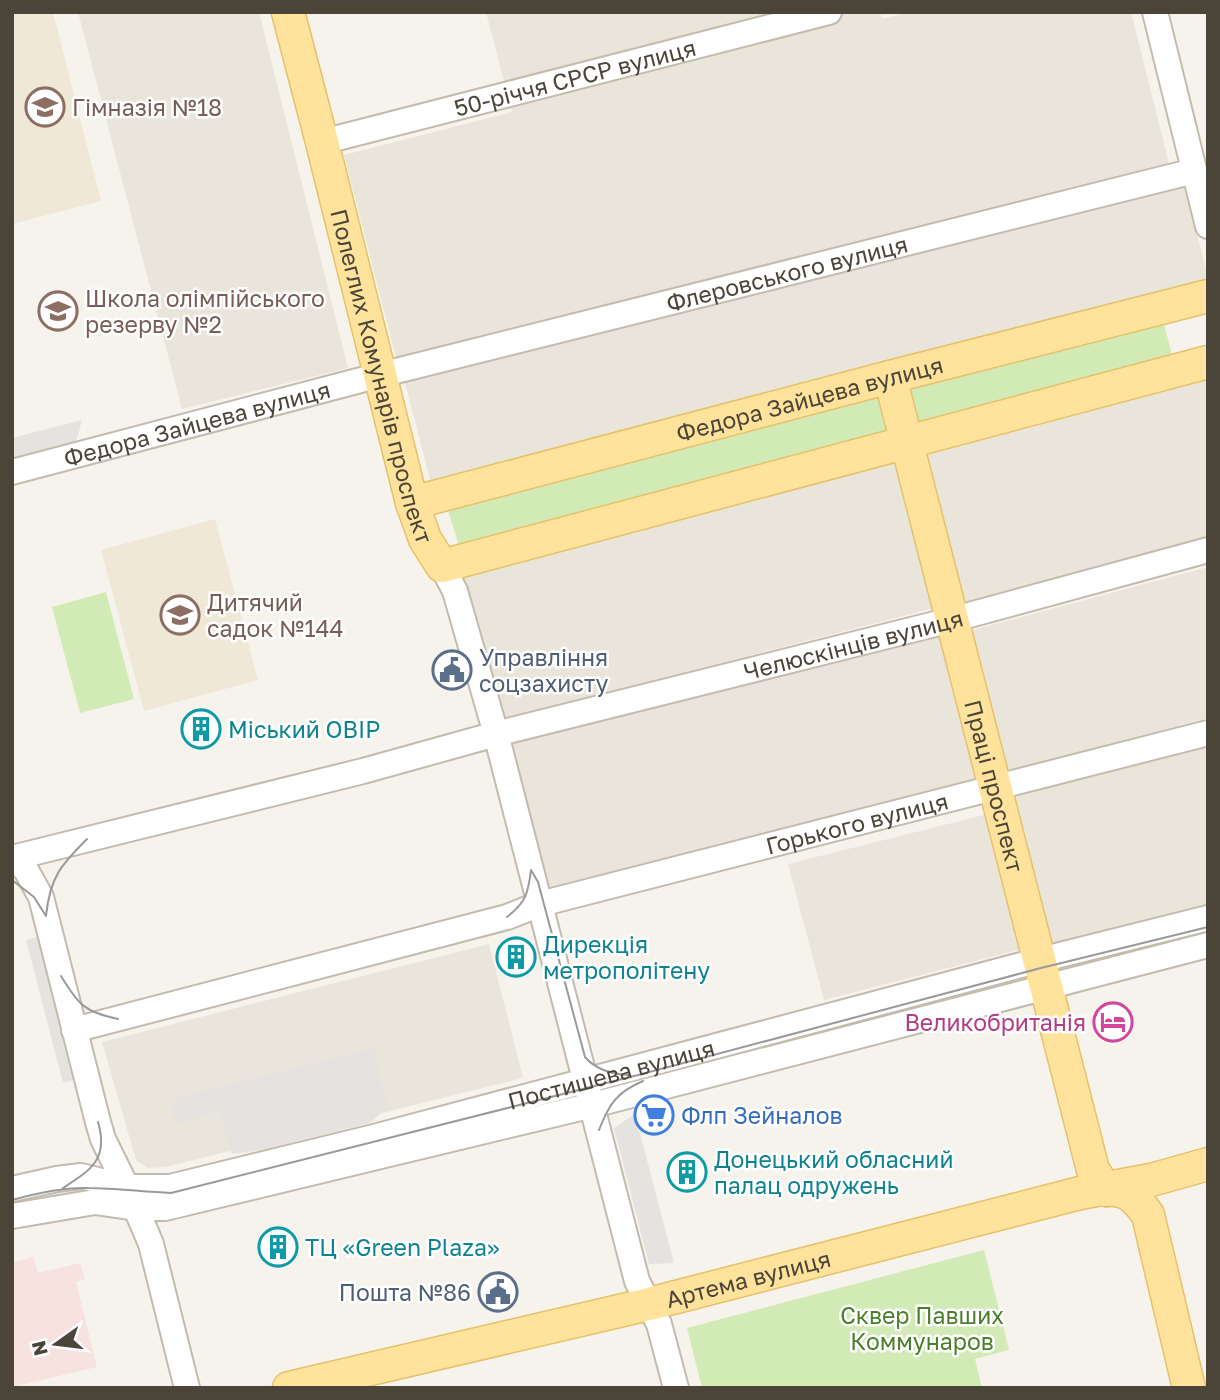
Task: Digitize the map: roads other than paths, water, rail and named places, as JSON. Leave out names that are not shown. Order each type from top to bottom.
[{"type":"main road","name":"Полеглих Комунарів проспект","points":[[288,12],[412,503],[425,539],[442,566]]},
{"type":"main road","name":"Федора Зайцева вулиця","points":[[412,503],[1208,296]]},
{"type":"main road","points":[[442,566],[1208,362]]},
{"type":"main road","name":"Праці проспект","points":[[890,377],[1093,1170],[1106,1189]]},
{"type":"main road","name":"Артема вулиця","points":[[289,1388],[649,1304],[1080,1193],[1208,1164]]},
{"type":"main road","points":[[1106,1189],[1126,1192],[1138,1201],[1148,1215],[1189,1388]]},
{"type":"street","name":"50-річчя СРСР вулиця","points":[[322,142],[828,12]]},
{"type":"street","points":[[1155,12],[1208,226]]},
{"type":"street","name":"Флеровського вулиця","points":[[380,375],[1194,171]]},
{"type":"street","name":"Федора Зайцева вулиця","points":[[12,472],[380,375]]},
{"type":"street","name":"Челюскінців вулиця","points":[[13,858],[951,620],[1208,550]]},
{"type":"street","name":"Полеглих Комунарів проспект","points":[[442,566],[455,591],[540,904]]},
{"type":"street","name":"Горького вулиця","points":[[74,1030],[507,917],[540,904],[1208,733]]},
{"type":"street","points":[[13,858],[26,870],[24,881],[46,916],[103,1139],[131,1197],[153,1252],[187,1388]]},
{"type":"street","points":[[540,904],[637,1281],[659,1324],[676,1388]]},
{"type":"street","name":"Постишева вулиця","points":[[12,1189],[81,1176],[164,1208],[1043,973],[1208,918]]},
{"type":"street","name":"Постишева вулиця","points":[[1043,973],[1208,945]]},
{"type":"street","points":[[57,1179],[84,1163],[97,1145],[98,1122]]},
{"type":"street","name":"Постишева вулиця","points":[[12,1216],[131,1197]]},
{"type":"tram line","points":[[46,916],[50,891],[58,873],[87,839]]},
{"type":"tram line","points":[[531,870],[538,882],[585,1057],[605,1070],[628,1075]]},
{"type":"tram line","points":[[507,917],[525,897],[531,870]]},
{"type":"tram line","points":[[12,880],[34,897],[46,916]]},
{"type":"tram line","points":[[12,1200],[50,1191],[79,1188],[171,1193],[1208,927]]},
{"type":"tram line","points":[[61,976],[72,994],[83,1005],[97,1013],[118,1019]]},
{"type":"tram line","points":[[599,1130],[606,1113],[620,1094],[643,1081]]},
{"type":"tram line","points":[[63,1188],[95,1162],[101,1145],[98,1122]]},
{"type":"place","name":"Гімназія №18","points":[[45,107]]},
{"type":"place","name":"Школа олімпійського резерву №2","points":[[58,311]]},
{"type":"place","name":"Дитячий садок №144","points":[[180,615]]},
{"type":"place","name":"Управління соцзахисту","points":[[452,670]]},
{"type":"place","name":"Міський ОВІР","points":[[201,729]]},
{"type":"place","name":"Дирекція метрополітену","points":[[516,957]]},
{"type":"place","name":"Великобританія","points":[[1113,1022]]},
{"type":"place","name":"Флп Зейналов","points":[[654,1115]]},
{"type":"place","name":"Донецький обласний палац одружень","points":[[687,1172]]},
{"type":"place","name":"ТЦ «Green Plaza»","points":[[278,1247]]},
{"type":"place","name":"Пошта №86","points":[[498,1292]]},
{"type":"park label","name":"Сквер Павших Коммунаров","points":[[922,1328]]}]
